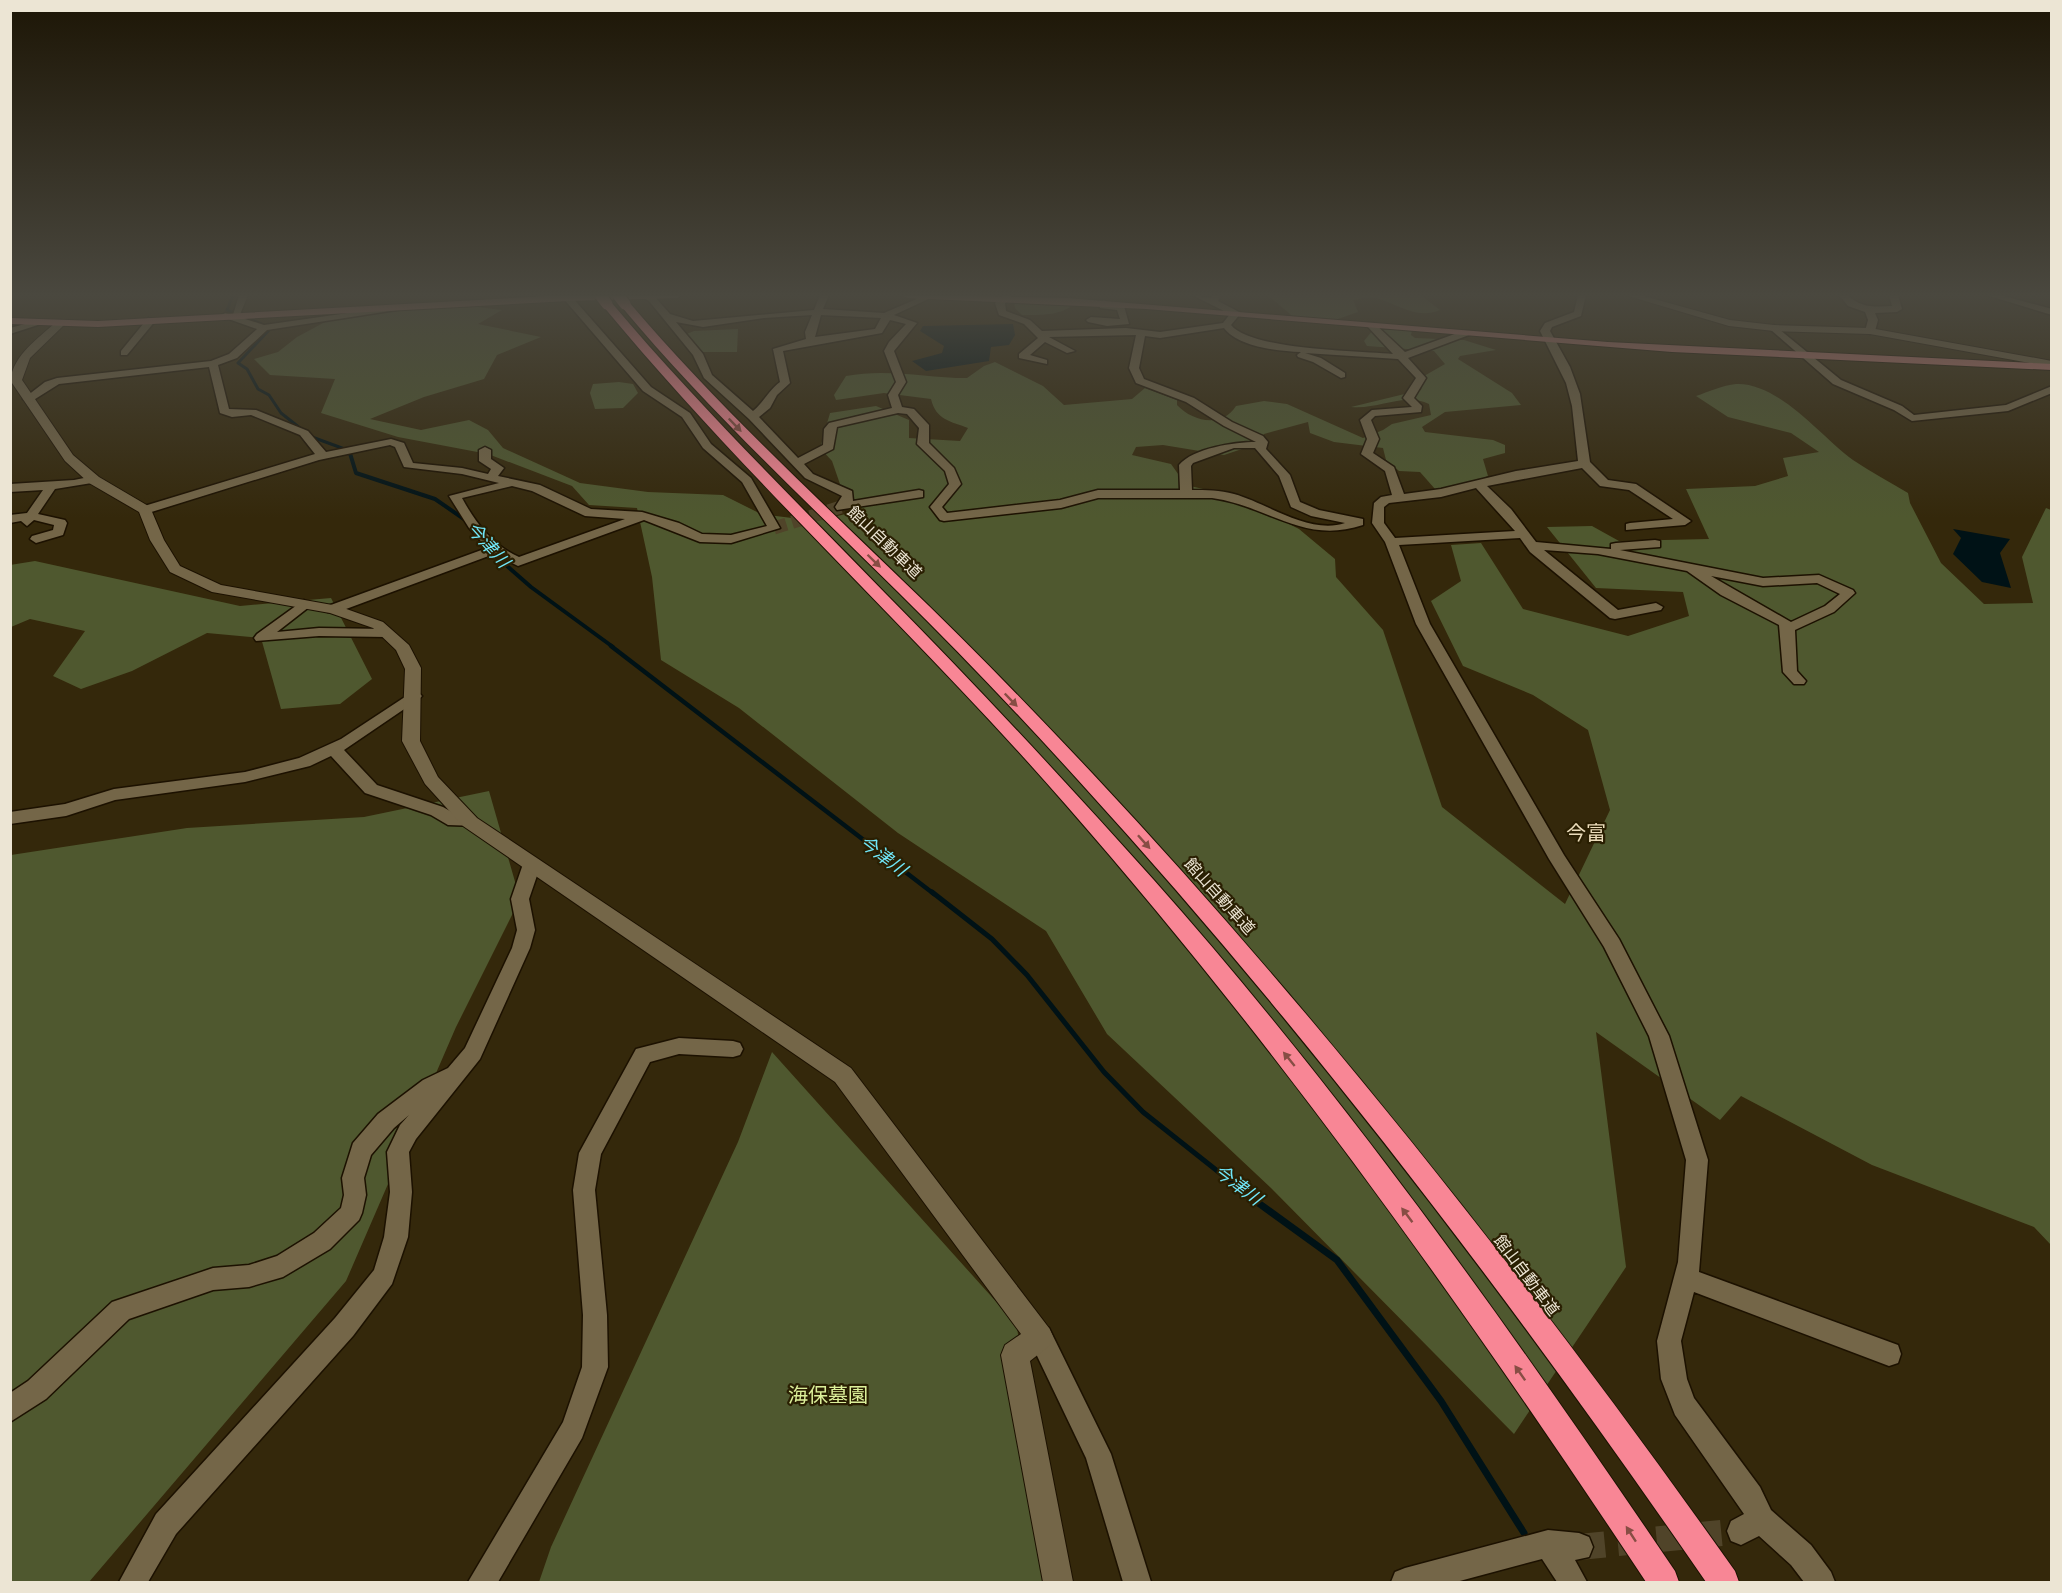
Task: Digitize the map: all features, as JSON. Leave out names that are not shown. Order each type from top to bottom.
[{"type":"highway","points":[[667,369],[681,391],[1070,797],[1245,1004],[1425,1239],[1606,1495],[1664,1582]]},
{"type":"highway","name":"館山自動車道","points":[[682,369],[742,432],[917,602],[1068,760],[1227,934],[1309,1031],[1458,1219],[1563,1358],[1724,1582]]},
{"type":"street","points":[[16,369],[16,380],[20,391],[69,458],[94,480],[145,510],[157,540],[175,568],[217,589],[333,609],[378,625],[403,648],[413,668],[411,741],[431,780],[470,822],[843,1075],[1040,1337],[1098,1454],[1137,1582]]},
{"type":"street","points":[[20,391],[39,394],[50,383],[166,369]]},
{"type":"street","points":[[214,369],[224,411],[232,414],[252,412],[304,433],[323,456]]},
{"type":"street","points":[[145,510],[323,456],[391,442],[400,445],[408,465],[414,467],[462,471],[536,488],[589,513],[642,516],[675,526],[691,536],[717,540],[774,528],[747,480],[707,446],[686,415],[647,389],[630,369]]},
{"type":"street","points":[[705,369],[708,376],[753,417],[809,476],[848,494],[849,499],[841,507],[920,494]]},
{"type":"street","points":[[753,417],[766,406],[772,393],[785,383],[782,369]]},
{"type":"street","points":[[896,369],[901,382],[893,395],[898,410]]},
{"type":"street","points":[[1135,369],[1140,381],[1197,404],[1228,424],[1259,438],[1262,445],[1260,449],[1284,475],[1295,504],[1315,513],[1369,522],[1391,542],[1423,624],[1504,760],[1558,859],[1612,944],[1659,1035],[1697,1160],[1690,1262],[1669,1341],[1674,1378],[1684,1406],[1750,1497],[1751,1525],[1801,1555],[1821,1582]]},
{"type":"street","points":[[1331,369],[1341,375]]},
{"type":"street","points":[[1399,497],[1390,469],[1367,454],[1373,439],[1365,420],[1372,413],[1417,410],[1417,406],[1408,398],[1421,378],[1414,369]]},
{"type":"street","points":[[1566,369],[1580,406],[1584,463],[1604,483],[1632,488],[1685,521],[1630,527]]},
{"type":"street","points":[[1822,369],[1837,382],[1898,408],[1912,418],[2008,408],[2052,389]]},
{"type":"street","points":[[798,462],[829,447],[830,429],[833,425],[898,410],[910,411],[925,427],[923,444],[942,461],[956,484],[936,507],[944,517],[1061,504],[1098,494],[1229,495],[1299,522],[1326,529],[1347,529],[1369,522],[1378,506],[1385,500],[1441,493],[1515,475],[1573,468],[1584,463]]},
{"type":"street","points":[[1186,494],[1185,465],[1189,461],[1233,445],[1262,445]]},
{"type":"street","points":[[485,450],[485,461],[498,468],[491,478]]},
{"type":"street","points":[[10,488],[51,486],[94,480]]},
{"type":"street","points":[[514,484],[455,496],[463,513],[495,549],[506,558],[518,562],[642,516]]},
{"type":"street","points":[[1479,484],[1506,512],[1531,545],[1615,615],[1656,607]]},
{"type":"street","points":[[29,519],[51,486]]},
{"type":"street","points":[[10,519],[62,523],[58,532],[36,539]]},
{"type":"street","points":[[1391,542],[1521,534]]},
{"type":"street","points":[[1594,549],[1655,544]]},
{"type":"street","points":[[1531,545],[1594,549],[1763,582],[1819,579],[1848,593],[1844,600],[1826,609],[1812,621],[1788,627]]},
{"type":"street","points":[[333,609],[495,549]]},
{"type":"street","points":[[1683,566],[1696,571],[1726,592],[1784,622],[1788,627],[1790,672],[1799,681]]},
{"type":"street","points":[[304,604],[261,638],[319,632],[387,633]]},
{"type":"street","points":[[10,818],[66,810],[114,795],[272,771],[304,762],[347,743],[414,696]]},
{"type":"street","points":[[334,749],[371,789],[437,811],[454,821],[470,822]]},
{"type":"street","points":[[133,1582],[166,1524],[344,1327],[384,1276],[396,1238],[399,1215],[401,1192],[398,1152],[408,1132],[473,1053],[522,948],[526,930],[520,899],[532,864]]},
{"type":"street","points":[[482,1582],[573,1429],[595,1367],[595,1315],[584,1190],[590,1153],[643,1055],[679,1046],[733,1049]]},
{"type":"street","points":[[10,1409],[37,1390],[121,1310],[213,1280],[249,1276],[283,1266],[322,1240],[351,1213],[355,1195],[353,1178],[361,1150],[386,1121],[430,1086],[454,1074]]},
{"type":"street","points":[[1686,1278],[1889,1354]]},
{"type":"street","points":[[1040,1337],[1015,1355],[1058,1582]]},
{"type":"street","points":[[1405,1582],[1548,1544],[1579,1547]]},
{"type":"street","points":[[1548,1544],[1573,1582]]},
{"type":"green space","points":[[264,369],[489,369],[484,379],[424,397],[370,419],[421,430],[469,420],[488,430],[503,448],[580,483],[648,492],[723,495],[761,514],[816,521],[850,513],[832,461],[820,448],[830,413],[876,406],[909,420],[909,438],[960,441],[968,428],[940,416],[931,399],[884,393],[836,400],[834,395],[846,376],[891,373],[967,378],[979,369],[1010,369],[1043,386],[1064,405],[1132,399],[1145,388],[1177,400],[1177,405],[1199,419],[1215,420],[1223,418],[1236,406],[1264,401],[1287,404],[1363,438],[1392,424],[1431,415],[1429,404],[1400,400],[1371,406],[1351,407],[1421,390],[1424,376],[1436,369],[1474,369],[1512,393],[1521,405],[1445,412],[1422,427],[1425,432],[1493,440],[1505,445],[1505,453],[1483,459],[1488,476],[1474,482],[1435,489],[1420,472],[1399,471],[1386,460],[1383,448],[1334,442],[1310,433],[1308,422],[1264,434],[1256,448],[1242,449],[1224,455],[1163,445],[1136,447],[1132,455],[1171,464],[1186,485],[1229,495],[1299,529],[1335,559],[1336,577],[1383,630],[1442,807],[1565,904],[1610,810],[1588,730],[1533,695],[1463,666],[1431,601],[1461,581],[1451,545],[1481,543],[1523,609],[1628,636],[1689,616],[1683,592],[1596,588],[1547,527],[1592,526],[1619,541],[1709,539],[1686,489],[1755,486],[1788,476],[1783,458],[1819,452],[1791,433],[1728,417],[1696,396],[1736,384],[1752,386],[1784,401],[1853,460],[1908,493],[1910,503],[1941,563],[1984,604],[2033,603],[2022,557],[2046,508],[2051,510],[2051,1245],[2034,1227],[1872,1165],[1741,1096],[1720,1120],[1596,1032],[1626,1267],[1514,1434],[1271,1188],[1107,1034],[1046,931],[898,833],[739,708],[661,660],[652,577],[637,508],[589,505],[572,486],[488,454],[398,437],[321,413],[335,379],[270,375]]},
{"type":"green space","points":[[619,382],[633,384],[638,393],[623,408],[595,409],[590,393],[593,384]]},
{"type":"green space","points":[[35,561],[240,606],[331,598],[372,679],[340,704],[281,709],[261,638],[207,633],[132,671],[81,689],[53,676],[85,631],[30,619],[11,627],[10,565]]},
{"type":"green space","points":[[489,791],[520,899],[456,1027],[346,1281],[89,1582],[11,1582],[11,855],[187,828],[364,817]]},
{"type":"green space","name":"海保墓園","points":[[772,1052],[1017,1325],[1043,1582],[539,1582],[551,1547],[738,1142]]},
{"type":"shaded area","points":[[1953,529],[2010,539],[2000,553],[2011,588],[1982,582],[1953,554],[1961,538]]},
{"type":"waterway","name":"今津川","points":[[247,369],[258,389],[269,395],[281,413],[305,432]]},
{"type":"waterway","name":"今津川","points":[[312,437],[349,451]]},
{"type":"waterway","name":"今津川","points":[[349,451],[356,473],[435,499],[464,519]]},
{"type":"waterway","name":"今津川","points":[[490,551],[531,587],[613,647]]},
{"type":"waterway","name":"今津川","points":[[611,646],[934,894]]},
{"type":"waterway","name":"今津川","points":[[932,892],[992,939],[1027,975],[1104,1072],[1143,1112],[1259,1204]]},
{"type":"waterway","name":"今津川","points":[[1257,1202],[1337,1260],[1441,1401],[1524,1533]]},
{"type":"tunnel","points":[[774,528],[841,507]]},
{"type":"tunnel","points":[[1579,1547],[1741,1531]]},
{"type":"district","name":"今富","points":[[1586,833]]}]
